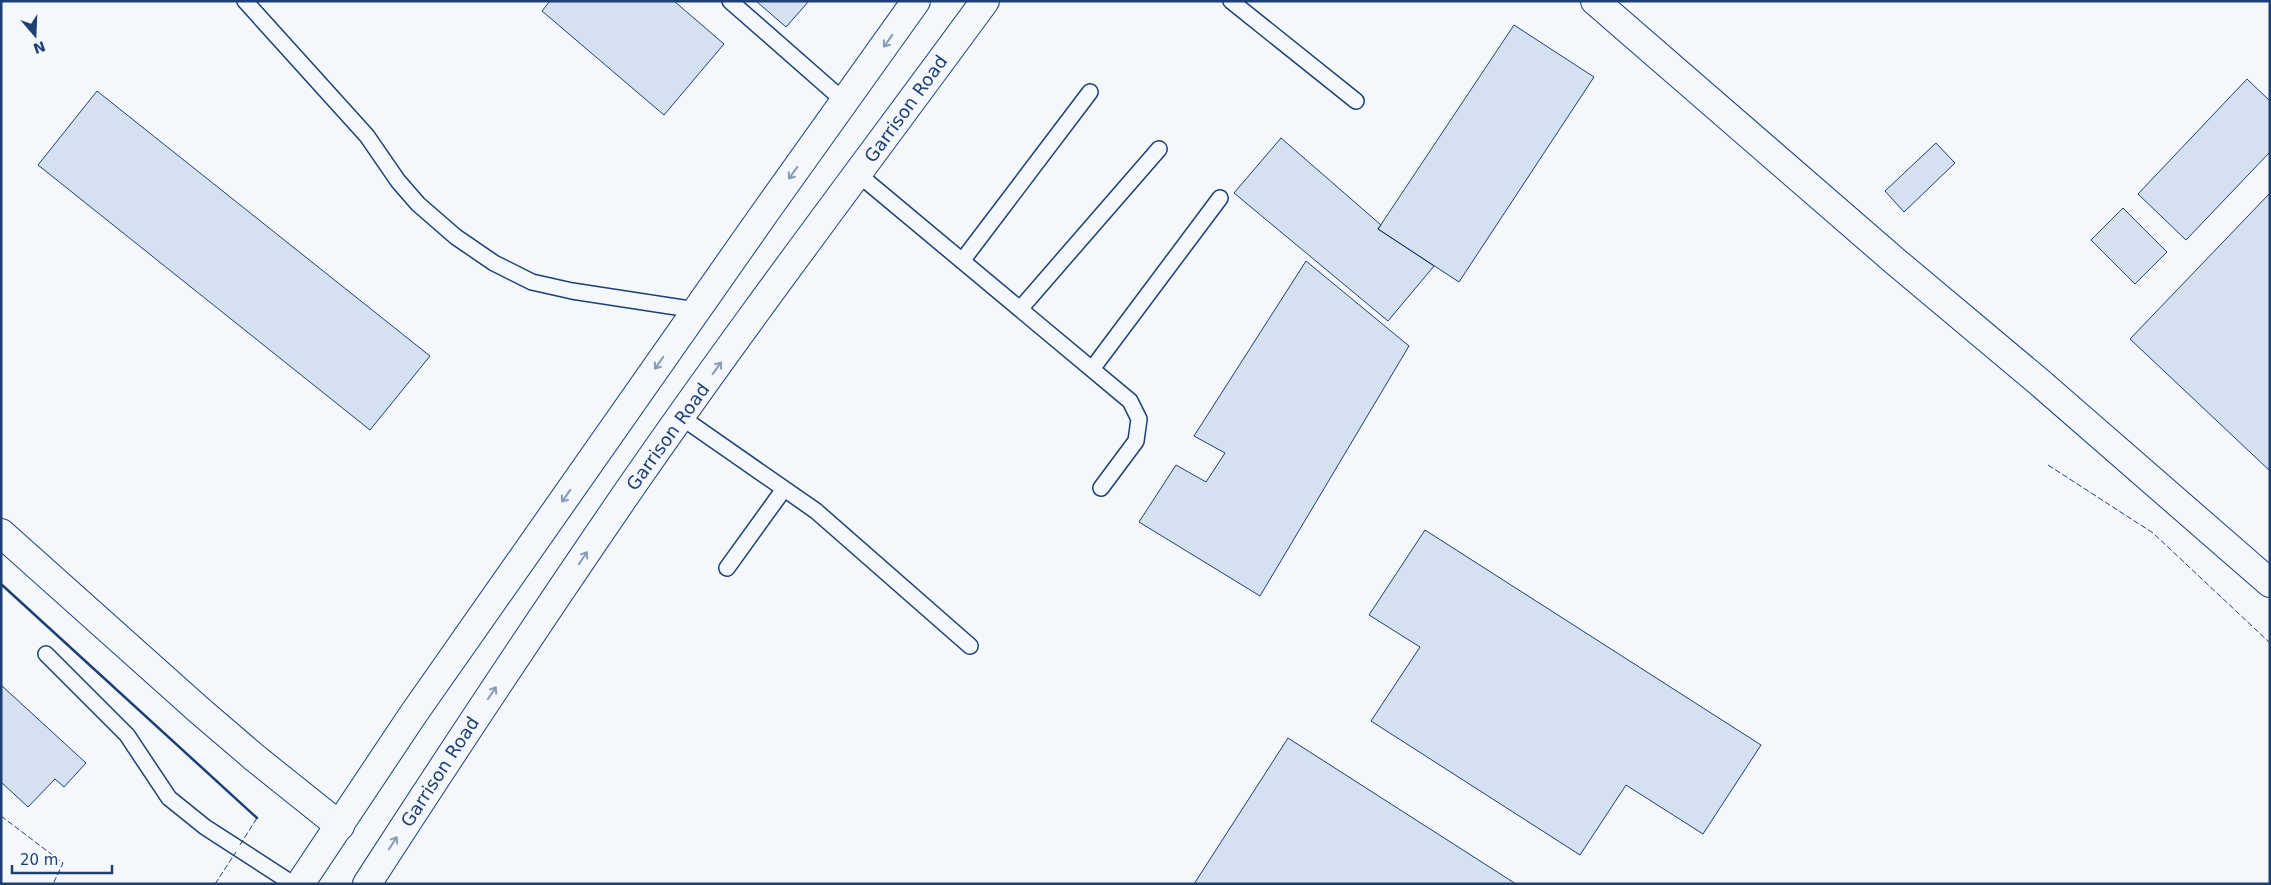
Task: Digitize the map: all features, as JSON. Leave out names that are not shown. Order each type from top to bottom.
[{"type":"main road","points":[[300,884],[412,716],[696,310],[916,1]]},
{"type":"main road","name":"Garrison Road","points":[[367,884],[470,725],[626,494],[985,1]]},
{"type":"main road","points":[[1595,1],[1888,256],[2038,381],[2270,583]]},
{"type":"main road","points":[[1,533],[227,734],[340,826]]},
{"type":"lane","points":[[245,1],[367,136],[398,181],[418,204],[456,237],[494,263],[532,282],[696,310]]},
{"type":"lane","points":[[730,1],[844,101]]},
{"type":"lane","points":[[1231,1],[1356,101]]},
{"type":"lane","points":[[962,261],[1090,92]]},
{"type":"lane","points":[[1020,309],[1159,149]]},
{"type":"lane","points":[[858,174],[1130,401],[1139,419],[1136,441],[1101,488]]},
{"type":"lane","points":[[1092,369],[1220,198]]},
{"type":"lane","points":[[681,417],[816,511],[970,646]]},
{"type":"lane","points":[[727,568],[784,489]]},
{"type":"lane","points":[[46,654],[127,735],[169,798],[204,827],[293,884]]},
{"type":"building","points":[[550,1],[674,1],[724,44],[664,115],[542,11]]},
{"type":"building","points":[[756,1],[809,1],[786,27]]},
{"type":"building","points":[[1514,25],[1594,77],[1459,282],[1378,229]]},
{"type":"building","points":[[2247,79],[2270,101],[2270,152],[2186,240],[2138,194]]},
{"type":"building","points":[[97,91],[430,356],[370,430],[38,165]]},
{"type":"building","points":[[1281,138],[1381,225],[1378,229],[1434,266],[1388,321],[1234,193]]},
{"type":"building","points":[[1936,143],[1955,163],[1904,212],[1885,191]]},
{"type":"building","points":[[2270,193],[2270,471],[2130,339]]},
{"type":"building","points":[[2123,208],[2167,252],[2135,284],[2091,240]]},
{"type":"building","points":[[1306,261],[1409,346],[1260,596],[1139,522],[1176,465],[1206,482],[1225,453],[1194,436]]},
{"type":"building","points":[[1425,530],[1761,745],[1703,834],[1626,785],[1580,855],[1371,721],[1420,647],[1369,615]]},
{"type":"building","points":[[1,685],[86,763],[64,787],[55,779],[28,807],[1,782]]},
{"type":"building","points":[[1288,738],[1516,884],[1194,884]]},
{"type":"fence","points":[[2048,465],[2153,533],[2270,643]]},
{"type":"fence","points":[[1,816],[63,863],[53,884]]},
{"type":"fence","points":[[240,845],[257,818]]},
{"type":"fence","points":[[215,884],[236,852]]},
{"type":"wall","points":[[1,584],[257,818]]}]
